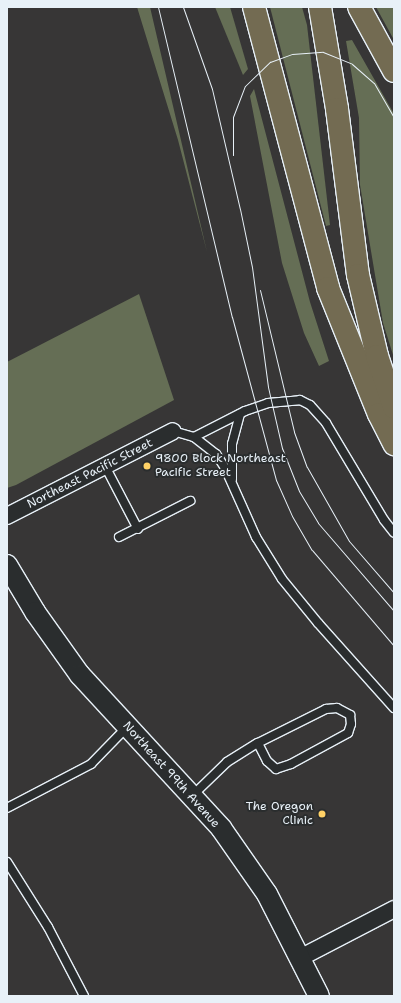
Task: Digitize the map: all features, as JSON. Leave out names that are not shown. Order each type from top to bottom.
[{"type":"highway","points":[[254,7],[328,288],[379,414],[394,444]]},
{"type":"highway","points":[[320,7],[336,102],[358,275],[377,356],[394,407]]},
{"type":"highway","points":[[359,7],[394,71]]},
{"type":"street","name":"Northeast Pacific Street","points":[[7,516],[173,431]]},
{"type":"street","name":"Northeast 99th Avenue","points":[[7,565],[56,644],[80,675],[193,795],[221,828],[267,894],[319,996]]},
{"type":"street","points":[[300,958],[394,909]]},
{"type":"lane","points":[[194,437],[240,414],[268,403],[286,400],[300,400],[310,404],[326,423],[384,520],[394,533]]},
{"type":"lane","points":[[232,482],[232,444],[240,414]]},
{"type":"lane","points":[[173,431],[194,437],[216,454],[232,482],[256,537],[282,579],[318,623],[394,708]]},
{"type":"lane","points":[[105,466],[138,528]]},
{"type":"lane","points":[[119,537],[190,501]]},
{"type":"lane","points":[[193,795],[227,762],[258,743],[326,709],[337,708],[350,715],[351,724],[348,733],[291,764],[276,769],[267,761],[258,743]]},
{"type":"lane","points":[[7,808],[84,769],[97,760],[128,726]]},
{"type":"lane","points":[[7,862],[48,927],[84,996]]},
{"type":"green space","points":[[137,7],[150,7],[207,252],[178,140]]},
{"type":"green space","points":[[215,7],[230,7],[248,69],[243,75]]},
{"type":"green space","points":[[270,7],[302,7],[307,25],[330,225],[326,226]]},
{"type":"green space","points":[[376,7],[394,7],[394,40]]},
{"type":"green space","points":[[352,40],[394,114],[394,358],[383,323],[360,185],[359,118],[346,41]]},
{"type":"green space","points":[[254,89],[310,302],[329,361],[319,366],[304,333],[282,263],[250,96]]},
{"type":"green space","points":[[139,294],[174,400],[16,485],[7,488],[7,362]]},
{"type":"tram line","points":[[158,7],[232,317],[276,480],[292,516],[312,550],[394,646]]},
{"type":"tram line","points":[[183,7],[212,89],[240,209],[252,267],[268,387],[282,448],[299,491],[318,523],[394,611]]},
{"type":"tram line","points":[[233,155],[233,117],[245,86],[270,62],[292,54],[323,52],[352,64],[374,83],[394,117]]},
{"type":"tram line","points":[[260,290],[294,432],[307,467],[349,541],[394,593]]},
{"type":"place","name":"9800 Block Northeast Pacific Street","points":[[147,466]]},
{"type":"place","name":"The Oregon Clinic","points":[[322,814]]}]
